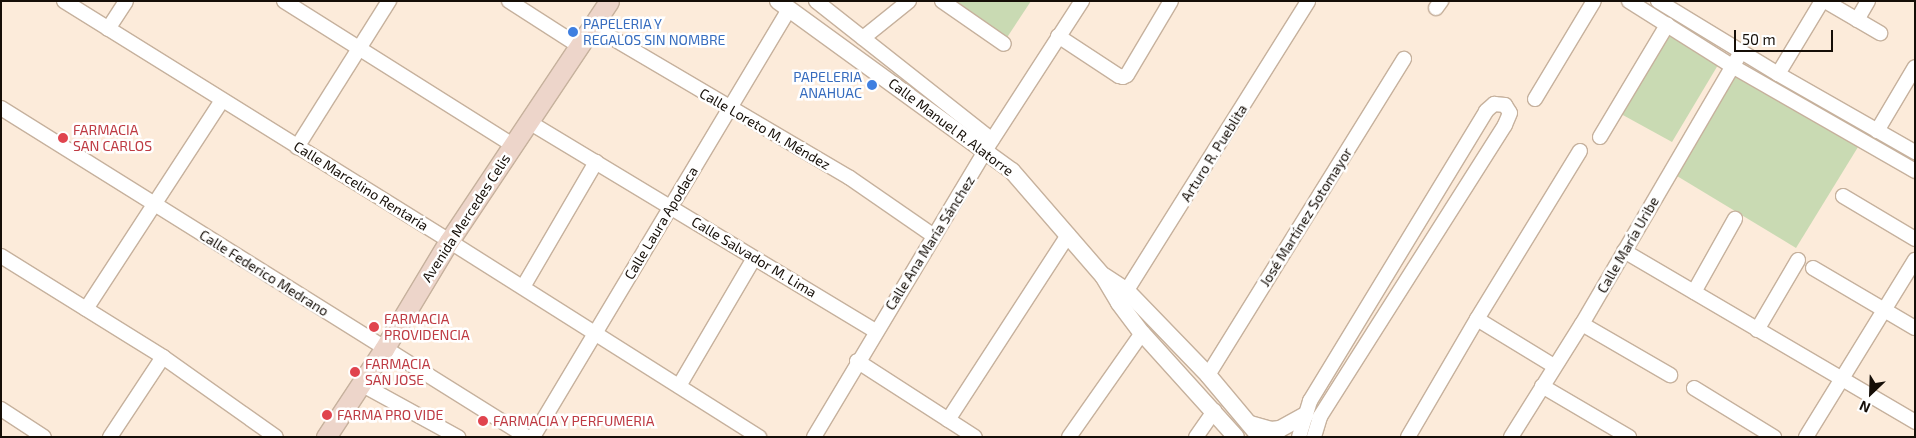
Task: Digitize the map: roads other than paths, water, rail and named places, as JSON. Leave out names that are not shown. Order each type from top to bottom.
[{"type":"main road","name":"Avenida Mercedes Celis","points":[[326,437],[384,349],[449,240],[610,1]]},
{"type":"street","name":"Calle Marcelino Rentaría","points":[[64,1],[449,240],[759,437]]},
{"type":"street","points":[[108,29],[126,1]]},
{"type":"street","points":[[284,1],[513,145]]},
{"type":"street","points":[[297,146],[389,1]]},
{"type":"street","points":[[510,1],[579,46]]},
{"type":"street","points":[[816,1],[863,38],[989,146]]},
{"type":"street","points":[[863,38],[908,1]]},
{"type":"street","points":[[942,1],[1004,44]]},
{"type":"street","name":"Calle Ana María Sánchez","points":[[814,437],[857,361],[989,146],[1082,1]]},
{"type":"street","points":[[1535,99],[1594,1]]},
{"type":"street","points":[[1629,1],[1732,66],[1915,171]]},
{"type":"street","points":[[1658,1],[1778,74],[1915,152]]},
{"type":"street","points":[[1778,74],[1823,1],[1880,33]]},
{"type":"street","points":[[1857,20],[1868,1]]},
{"type":"street","name":"Arturo R. Pueblita","points":[[1123,297],[1308,2]]},
{"type":"street","points":[[1058,36],[1123,77],[1127,75],[1167,3]]},
{"type":"street","name":"Calle Manuel R. Alatorre","points":[[783,5],[989,146],[1103,276],[1123,297],[1208,375],[1255,431]]},
{"type":"street","name":"Calle Laura Apodaca","points":[[533,437],[729,108],[783,5]]},
{"type":"street","points":[[1600,137],[1667,25]]},
{"type":"street","name":"Calle Loreto M. Méndez","points":[[592,26],[850,178],[934,236]]},
{"type":"street","name":"Calle María Uribe","points":[[1511,437],[1582,324],[1741,52]]},
{"type":"street","name":"José Martínez Sotomayor","points":[[1208,375],[1404,59]]},
{"type":"street","points":[[1877,131],[1915,67]]},
{"type":"street","points":[[86,309],[222,100]]},
{"type":"street","points":[[1300,437],[1310,401],[1486,112],[1494,104],[1505,105],[1510,113],[1505,125],[1320,417],[1314,437]]},
{"type":"street","name":"Calle Federico Medrano","points":[[1,108],[527,437]]},
{"type":"street","name":"Calle Salvador M. Lima","points":[[529,122],[876,331]]},
{"type":"street","points":[[1408,437],[1476,319],[1580,151]]},
{"type":"street","points":[[523,288],[596,162]]},
{"type":"street","points":[[1843,196],[1915,239]]},
{"type":"street","points":[[1694,292],[1735,219]]},
{"type":"street","points":[[948,420],[1068,235]]},
{"type":"street","points":[[1624,251],[1915,422]]},
{"type":"street","points":[[1,256],[163,357],[276,437]]},
{"type":"street","points":[[679,386],[754,258]]},
{"type":"street","points":[[1757,330],[1798,260]]},
{"type":"street","points":[[1806,437],[1915,260]]},
{"type":"street","points":[[1391,267],[1407,279]]},
{"type":"street","points":[[1813,268],[1915,328]]},
{"type":"street","name":"Calle Manuel R. Alatorre","points":[[1123,297],[1142,333],[1236,437]]},
{"type":"street","points":[[1476,319],[1554,366]]},
{"type":"street","points":[[1582,324],[1670,375]]},
{"type":"street","points":[[1069,437],[1142,333]]},
{"type":"street","points":[[110,437],[163,357]]},
{"type":"street","points":[[857,361],[974,437]]},
{"type":"street","points":[[360,384],[458,437]]},
{"type":"street","points":[[1542,386],[1629,437]]},
{"type":"street","points":[[1694,388],[1774,437]]},
{"type":"street","points":[[1,410],[44,437]]},
{"type":"street","points":[[1196,437],[1214,411]]},
{"type":"street","points":[[1255,431],[1280,429],[1305,415]]},
{"type":"place","name":"PAPELERIA Y REGALOS SIN NOMBRE","points":[[573,32]]},
{"type":"place","name":"PAPELERIA ANAHUAC","points":[[872,85]]},
{"type":"place","name":"FARMACIA SAN CARLOS","points":[[63,138]]},
{"type":"place","name":"FARMACIA PROVIDENCIA","points":[[374,327]]},
{"type":"place","name":"FARMACIA SAN JOSE","points":[[355,372]]},
{"type":"place","name":"FARMA PRO VIDE","points":[[327,415]]},
{"type":"place","name":"FARMACIA Y PERFUMERIA","points":[[483,421]]}]
